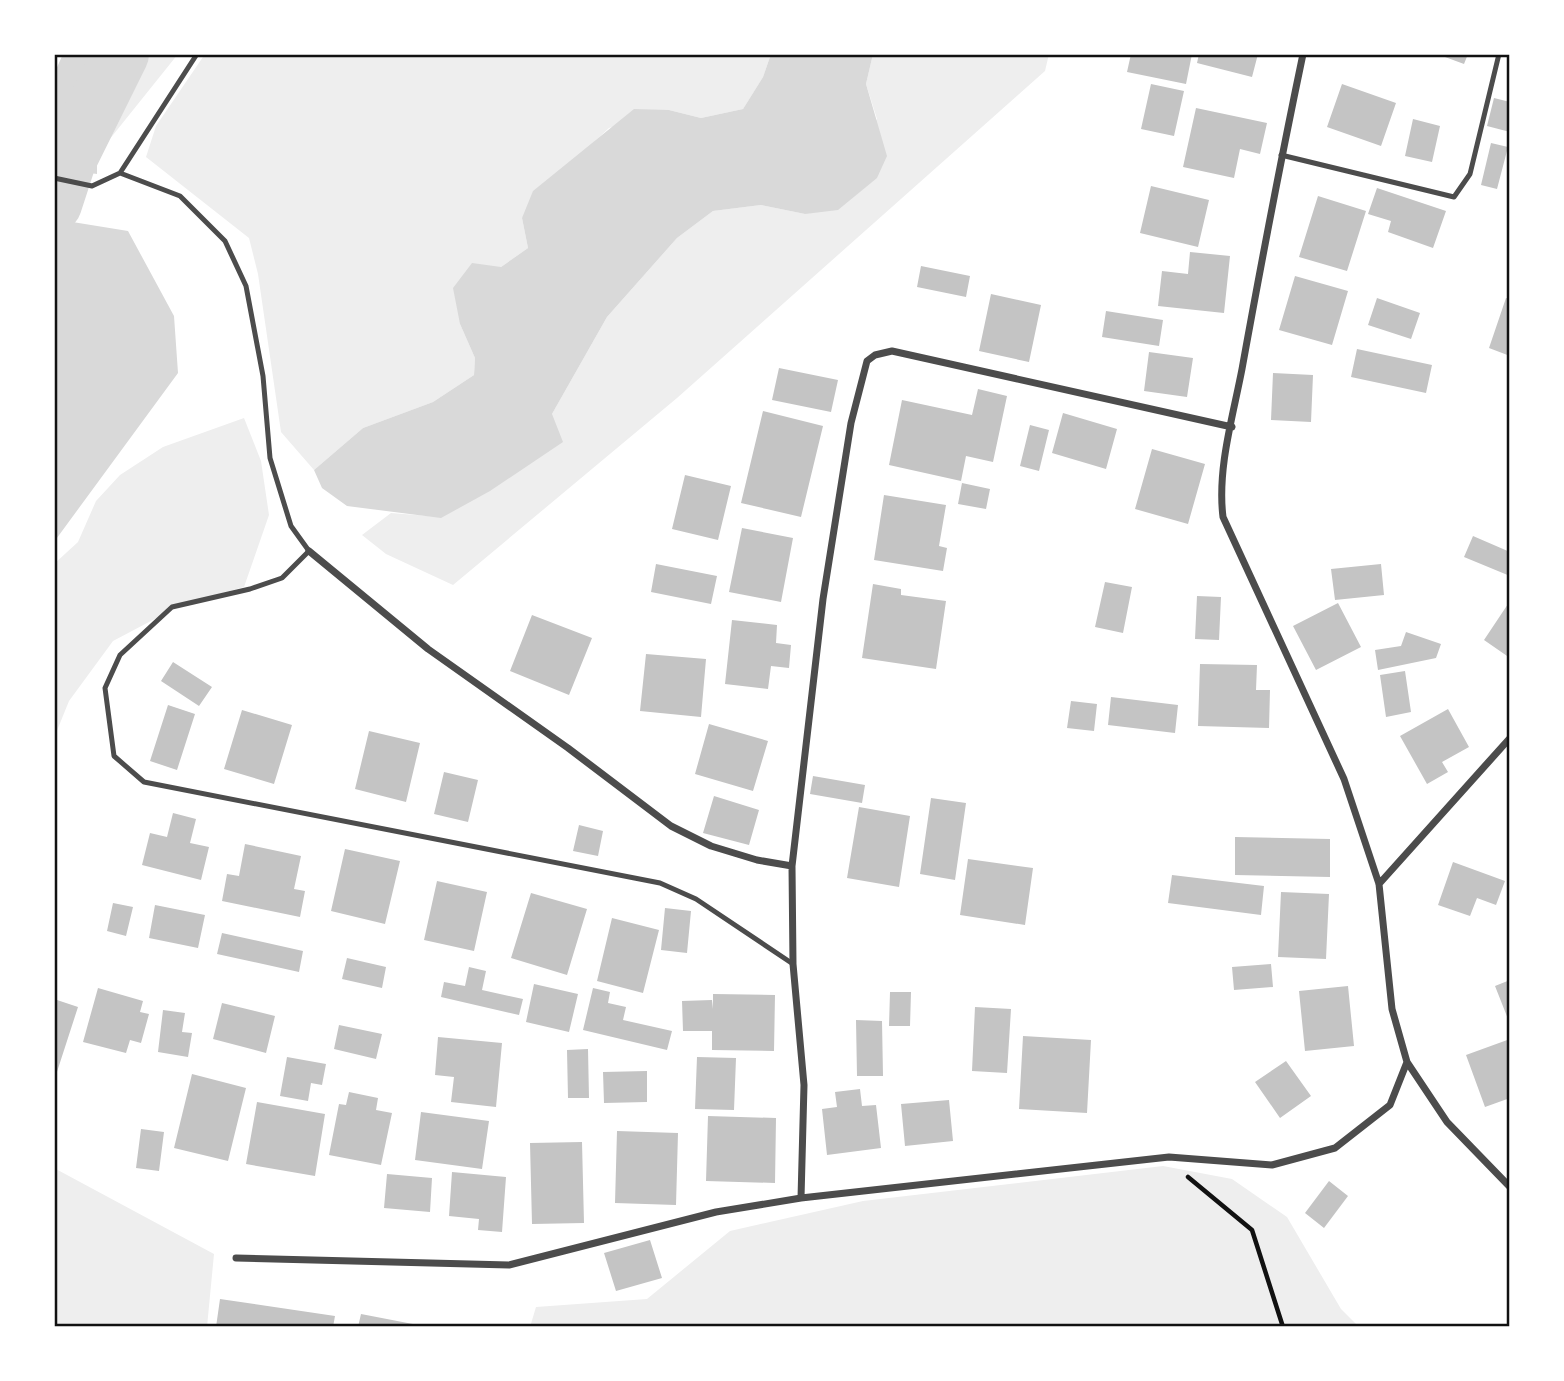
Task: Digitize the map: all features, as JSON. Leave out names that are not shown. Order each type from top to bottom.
[{"type":"street","points":[[1303,54],[1282,155],[1221,499],[1227,531],[1344,779],[1378,884],[1392,1009],[1407,1062],[1447,1122],[1510,1186]]},
{"type":"street","points":[[801,1198],[803,1085],[793,964],[792,866],[823,599],[851,423],[867,361],[875,355],[892,351],[1232,427]]},
{"type":"street","points":[[309,551],[428,649],[568,748],[671,826],[711,846],[757,860],[792,866]]},
{"type":"street","points":[[1378,884],[1510,738]]},
{"type":"street","points":[[236,1258],[509,1265],[716,1212],[801,1198],[1169,1157],[1272,1165],[1335,1148],[1390,1105],[1407,1062]]},
{"type":"lane","points":[[54,178],[92,186],[120,173],[197,54]]},
{"type":"lane","points":[[1282,155],[1454,197],[1470,174],[1499,54]]},
{"type":"lane","points":[[120,173],[180,197],[225,241],[246,286],[263,376],[270,458],[291,526],[309,551],[282,578],[250,589],[172,607],[120,655],[105,688],[114,756],[144,782],[660,883],[696,899],[793,964]]},
{"type":"path","points":[[1169,1157],[1198,1188],[1252,1230],[1283,1327]]},
{"type":"shaded area","points":[[63,54],[139,54],[97,117],[97,174],[54,168],[54,74]]},
{"type":"shaded area","points":[[139,54],[178,54],[97,155],[97,117]]},
{"type":"shaded area","points":[[205,54],[771,54],[763,77],[743,109],[701,118],[669,110],[609,128],[577,158],[522,218],[528,248],[501,267],[460,324],[475,358],[474,375],[433,402],[363,428],[314,470],[281,432],[258,274],[249,238],[146,157],[156,126]]},
{"type":"shaded area","points":[[771,54],[873,54],[866,84],[887,156],[877,178],[838,210],[805,214],[761,205],[713,211],[677,238],[607,317],[552,414],[563,442],[490,491],[441,518],[347,506],[322,488],[314,470],[363,428],[433,402],[474,375],[475,358],[460,324],[453,288],[472,263],[501,267],[528,248],[522,218],[533,191],[634,109],[669,110],[701,118],[743,109],[763,77]]},
{"type":"shaded area","points":[[873,54],[1049,54],[1045,71],[677,398],[453,585],[386,554],[362,535],[391,513],[441,517],[552,414],[607,317],[677,238],[713,211],[761,205],[805,214],[877,119],[866,84]]},
{"type":"shaded area","points":[[54,219],[128,231],[174,316],[178,373],[54,542]]},
{"type":"shaded area","points":[[244,418],[261,461],[269,515],[244,587],[183,604],[113,641],[69,701],[54,738],[54,564],[78,542],[96,501],[120,475],[163,447]]},
{"type":"shaded area","points":[[1163,1166],[1232,1179],[1287,1217],[1341,1309],[1359,1327],[530,1327],[536,1307],[647,1299],[730,1231],[863,1201]]},
{"type":"shaded area","points":[[54,1168],[214,1254],[207,1327],[54,1327]]},
{"type":"building","points":[[1131,54],[1192,54],[1186,84],[1127,72]]},
{"type":"building","points":[[1199,54],[1258,54],[1252,77],[1197,63]]},
{"type":"building","points":[[1446,54],[1468,54],[1464,64],[1445,57]]},
{"type":"building","points":[[1151,84],[1184,91],[1174,136],[1141,129]]},
{"type":"building","points":[[1342,84],[1396,103],[1381,146],[1327,127]]},
{"type":"building","points":[[1494,98],[1510,102],[1510,132],[1487,126]]},
{"type":"building","points":[[1196,108],[1267,123],[1260,154],[1240,149],[1234,178],[1183,167]]},
{"type":"building","points":[[1413,119],[1440,126],[1432,162],[1405,156]]},
{"type":"building","points":[[1491,143],[1508,147],[1497,189],[1481,185]]},
{"type":"building","points":[[1151,186],[1209,200],[1198,247],[1140,233]]},
{"type":"building","points":[[1377,188],[1446,211],[1433,248],[1388,232],[1391,221],[1368,214]]},
{"type":"building","points":[[1318,196],[1366,211],[1347,271],[1299,257]]},
{"type":"building","points":[[1190,252],[1230,256],[1224,313],[1158,306],[1162,271],[1188,274]]},
{"type":"building","points":[[921,266],[970,276],[966,297],[917,287]]},
{"type":"building","points":[[1295,276],[1348,291],[1332,345],[1279,330]]},
{"type":"building","points":[[991,294],[1041,305],[1029,362],[979,351]]},
{"type":"building","points":[[1377,298],[1420,313],[1411,339],[1368,325]]},
{"type":"building","points":[[1506,298],[1510,299],[1510,356],[1489,348]]},
{"type":"building","points":[[1106,311],[1163,320],[1159,346],[1102,337]]},
{"type":"building","points":[[1357,349],[1432,365],[1426,393],[1351,377]]},
{"type":"building","points":[[1149,352],[1193,358],[1187,397],[1144,391]]},
{"type":"building","points":[[779,368],[838,380],[831,412],[772,400]]},
{"type":"building","points":[[1273,373],[1313,375],[1311,422],[1271,420]]},
{"type":"building","points":[[978,389],[1007,396],[993,462],[966,456],[961,481],[889,465],[902,400],[972,415]]},
{"type":"building","points":[[763,411],[823,426],[801,517],[741,503]]},
{"type":"building","points":[[1063,413],[1117,429],[1106,469],[1052,453]]},
{"type":"building","points":[[1030,425],[1049,430],[1039,471],[1020,466]]},
{"type":"building","points":[[1152,449],[1205,464],[1188,524],[1135,509]]},
{"type":"building","points":[[685,475],[731,486],[718,540],[672,529]]},
{"type":"building","points":[[962,483],[990,489],[986,509],[958,504]]},
{"type":"building","points":[[884,495],[946,505],[939,546],[947,548],[943,571],[874,560]]},
{"type":"building","points":[[742,528],[793,538],[781,602],[729,592]]},
{"type":"building","points":[[1473,536],[1510,552],[1510,576],[1464,557]]},
{"type":"building","points":[[656,564],[717,576],[711,604],[651,592]]},
{"type":"building","points":[[1381,564],[1384,595],[1335,600],[1331,569]]},
{"type":"building","points":[[1105,582],[1132,587],[1123,633],[1095,627]]},
{"type":"building","points":[[873,584],[901,589],[901,595],[946,601],[936,669],[862,658]]},
{"type":"building","points":[[1197,596],[1221,597],[1219,640],[1195,639]]},
{"type":"building","points":[[1510,601],[1510,658],[1484,640]]},
{"type":"building","points":[[1338,603],[1361,647],[1316,670],[1293,626]]},
{"type":"building","points":[[532,615],[592,638],[569,695],[510,671]]},
{"type":"building","points":[[732,620],[777,625],[776,643],[791,645],[789,668],[771,666],[768,689],[725,684]]},
{"type":"building","points":[[1406,632],[1441,644],[1436,658],[1378,670],[1375,650],[1401,646]]},
{"type":"building","points":[[646,654],[706,659],[701,717],[640,711]]},
{"type":"building","points":[[173,662],[212,687],[199,706],[161,681]]},
{"type":"building","points":[[1200,664],[1257,665],[1256,690],[1270,690],[1269,728],[1198,726]]},
{"type":"building","points":[[1405,671],[1411,712],[1386,717],[1380,675]]},
{"type":"building","points":[[1111,697],[1178,705],[1175,733],[1108,725]]},
{"type":"building","points":[[1071,701],[1097,704],[1094,731],[1067,728]]},
{"type":"building","points":[[168,705],[195,714],[177,770],[150,761]]},
{"type":"building","points":[[1448,709],[1469,747],[1442,762],[1448,772],[1427,784],[1400,736]]},
{"type":"building","points":[[242,710],[292,725],[274,784],[224,769]]},
{"type":"building","points":[[709,724],[768,741],[753,791],[695,774]]},
{"type":"building","points":[[369,731],[420,743],[406,802],[355,789]]},
{"type":"building","points":[[444,772],[478,780],[468,822],[434,814]]},
{"type":"building","points":[[813,776],[865,785],[862,803],[810,794]]},
{"type":"building","points":[[714,796],[759,810],[749,845],[703,833]]},
{"type":"building","points":[[931,798],[966,803],[955,880],[920,874]]},
{"type":"building","points":[[859,807],[910,816],[899,887],[847,878]]},
{"type":"building","points":[[173,813],[196,819],[190,843],[209,847],[201,880],[142,865],[150,833],[167,837]]},
{"type":"building","points":[[579,825],[603,831],[598,856],[573,851]]},
{"type":"building","points":[[1235,837],[1330,839],[1330,877],[1235,875]]},
{"type":"building","points":[[245,844],[301,856],[294,889],[305,891],[300,917],[222,901],[227,874],[239,876]]},
{"type":"building","points":[[345,849],[400,861],[385,924],[331,911]]},
{"type":"building","points":[[968,859],[1033,868],[1025,925],[960,915]]},
{"type":"building","points":[[1453,862],[1505,881],[1496,905],[1477,898],[1470,916],[1438,905]]},
{"type":"building","points":[[1172,875],[1264,886],[1261,915],[1168,903]]},
{"type":"building","points":[[437,881],[487,892],[474,951],[424,940]]},
{"type":"building","points":[[1281,892],[1329,894],[1326,959],[1278,957]]},
{"type":"building","points":[[531,893],[587,909],[567,975],[511,958]]},
{"type":"building","points":[[113,903],[133,907],[126,936],[107,931]]},
{"type":"building","points":[[155,905],[205,915],[198,948],[149,938]]},
{"type":"building","points":[[665,908],[691,911],[687,953],[661,950]]},
{"type":"building","points":[[612,918],[659,930],[643,993],[597,981]]},
{"type":"building","points":[[222,933],[303,951],[299,972],[217,954]]},
{"type":"building","points":[[347,958],[386,967],[382,988],[342,979]]},
{"type":"building","points":[[1271,964],[1273,987],[1234,990],[1232,967]]},
{"type":"building","points":[[469,967],[486,971],[482,990],[523,999],[519,1015],[441,997],[444,982],[465,986]]},
{"type":"building","points":[[1510,980],[1510,1024],[1495,986]]},
{"type":"building","points":[[534,984],[578,994],[569,1032],[526,1022]]},
{"type":"building","points":[[1348,986],[1354,1046],[1305,1051],[1299,991]]},
{"type":"building","points":[[98,988],[143,1001],[140,1012],[149,1014],[141,1043],[130,1040],[126,1053],[83,1042]]},
{"type":"building","points":[[593,988],[610,992],[608,1003],[626,1007],[623,1020],[672,1031],[667,1050],[583,1030]]},
{"type":"building","points":[[890,992],[911,992],[910,1026],[889,1026]]},
{"type":"building","points":[[713,994],[775,995],[774,1051],[712,1050],[712,1031],[683,1031],[682,1001],[712,1000],[713,1009]]},
{"type":"building","points":[[54,999],[78,1007],[55,1078],[54,1078]]},
{"type":"building","points":[[222,1003],[275,1016],[266,1053],[213,1039]]},
{"type":"building","points":[[975,1007],[1011,1009],[1007,1073],[972,1071]]},
{"type":"building","points":[[163,1010],[185,1013],[182,1032],[192,1033],[188,1057],[158,1052]]},
{"type":"building","points":[[856,1020],[882,1021],[883,1076],[857,1076]]},
{"type":"building","points":[[339,1025],[382,1034],[376,1059],[334,1049]]},
{"type":"building","points":[[1023,1036],[1091,1040],[1087,1113],[1019,1109]]},
{"type":"building","points":[[438,1037],[502,1043],[496,1107],[451,1102],[454,1077],[435,1075]]},
{"type":"building","points":[[1510,1039],[1510,1098],[1485,1107],[1466,1055]]},
{"type":"building","points":[[588,1049],[589,1098],[568,1098],[567,1050]]},
{"type":"building","points":[[287,1057],[326,1064],[322,1085],[311,1083],[308,1101],[280,1096]]},
{"type":"building","points":[[697,1057],[736,1058],[734,1110],[695,1109]]},
{"type":"building","points":[[1286,1061],[1311,1096],[1280,1118],[1255,1082]]},
{"type":"building","points":[[647,1071],[647,1102],[604,1103],[603,1072]]},
{"type":"building","points":[[192,1074],[246,1088],[228,1161],[174,1148]]},
{"type":"building","points":[[860,1089],[862,1106],[876,1105],[881,1148],[827,1155],[822,1109],[837,1107],[835,1092]]},
{"type":"building","points":[[349,1092],[378,1098],[376,1110],[392,1113],[381,1165],[329,1155],[339,1104],[346,1105]]},
{"type":"building","points":[[949,1100],[953,1141],[905,1146],[901,1104]]},
{"type":"building","points":[[257,1102],[325,1114],[315,1176],[246,1164]]},
{"type":"building","points":[[421,1112],[489,1121],[482,1169],[415,1160]]},
{"type":"building","points":[[708,1116],[776,1118],[775,1183],[706,1181]]},
{"type":"building","points":[[141,1129],[164,1132],[159,1171],[136,1168]]},
{"type":"building","points":[[617,1131],[678,1133],[676,1205],[615,1203]]},
{"type":"building","points":[[582,1142],[584,1223],[532,1224],[530,1143]]},
{"type":"building","points":[[452,1172],[506,1177],[502,1232],[478,1230],[479,1219],[449,1216]]},
{"type":"building","points":[[387,1174],[432,1178],[430,1212],[384,1208]]},
{"type":"building","points":[[1329,1181],[1348,1196],[1324,1228],[1305,1213]]},
{"type":"building","points":[[650,1240],[662,1278],[616,1291],[604,1253]]},
{"type":"building","points":[[220,1299],[335,1316],[333,1327],[216,1327]]},
{"type":"building","points":[[361,1314],[418,1325],[418,1327],[358,1327]]},
{"type":"waterway","points":[[54,204],[68,161],[121,54]]}]
